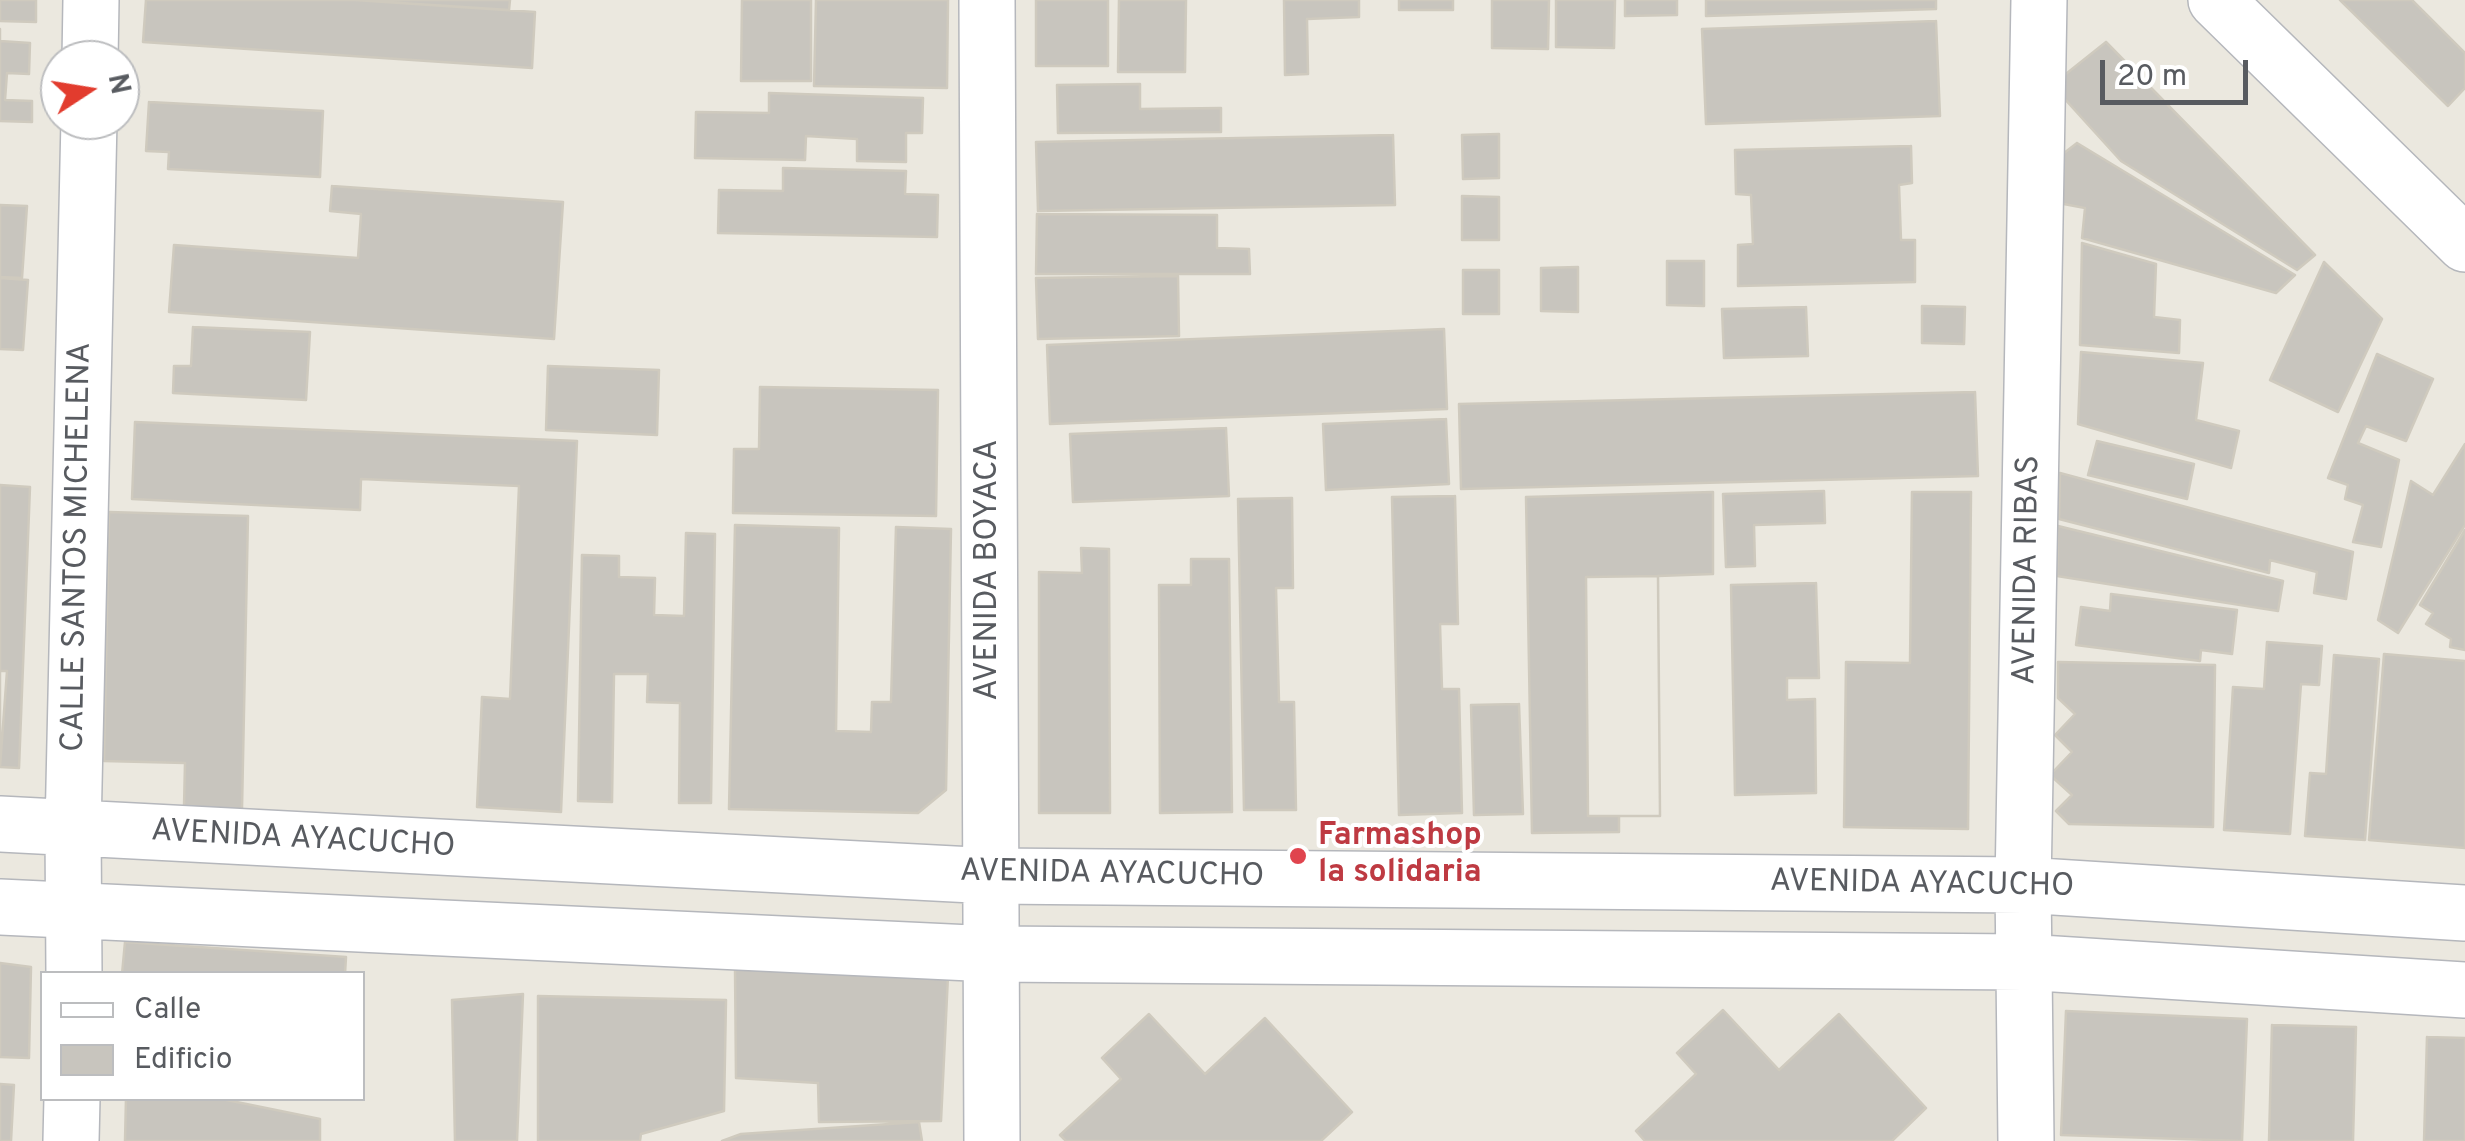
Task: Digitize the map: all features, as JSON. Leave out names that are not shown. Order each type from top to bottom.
[{"type":"street","points":[[90,40],[91,0]]},
{"type":"street","name":"AVENIDA BOYACA","points":[[987,0],[992,1141]]},
{"type":"street","name":"AVENIDA RIBAS","points":[[2026,1141],[2023,884],[2039,0]]},
{"type":"street","points":[[2216,0],[2465,244]]},
{"type":"street","name":"CALLE SANTOS MICHELENA","points":[[74,971],[73,829],[88,140]]},
{"type":"street","name":"AVENIDA AYACUCHO","points":[[0,824],[992,876],[2023,884],[2465,913]]},
{"type":"street","points":[[0,908],[992,954],[2024,962],[2465,990]]},
{"type":"street","points":[[71,1141],[72,1101]]},
{"type":"building","points":[[0,0],[36,0],[36,22],[0,21]]},
{"type":"building","points":[[146,0],[355,0],[535,12],[532,68],[143,42]]},
{"type":"building","points":[[355,0],[510,0],[509,10]]},
{"type":"building","points":[[742,0],[811,0],[811,81],[741,81]]},
{"type":"building","points":[[816,0],[948,0],[947,88],[814,86]]},
{"type":"building","points":[[1036,0],[1108,0],[1108,66],[1036,66]]},
{"type":"building","points":[[1119,0],[1186,0],[1185,72],[1118,72]]},
{"type":"building","points":[[1284,0],[1359,0],[1359,17],[1307,19],[1308,74],[1285,75]]},
{"type":"building","points":[[1399,0],[1453,0],[1453,10],[1399,10]]},
{"type":"building","points":[[1492,0],[1549,0],[1548,49],[1492,48]]},
{"type":"building","points":[[1556,0],[1615,0],[1614,48],[1556,47]]},
{"type":"building","points":[[1625,0],[1677,0],[1677,15],[1625,16]]},
{"type":"building","points":[[1706,0],[1936,0],[1936,9],[1706,16]]},
{"type":"building","points":[[2340,0],[2412,0],[2465,53],[2465,88],[2448,106]]},
{"type":"building","points":[[1936,21],[1940,116],[1706,124],[1702,29]]},
{"type":"building","points":[[0,41],[30,43],[29,74],[7,73],[5,100],[32,101],[32,122],[0,121]]},
{"type":"building","points":[[2106,42],[2315,255],[2297,270],[2121,161],[2052,85]]},
{"type":"building","points":[[1140,84],[1140,109],[1221,108],[1221,132],[1058,133],[1057,85]]},
{"type":"building","points":[[769,93],[923,98],[922,133],[906,133],[906,162],[857,161],[857,139],[806,136],[805,160],[695,158],[696,112],[769,113]]},
{"type":"building","points":[[149,102],[323,111],[320,177],[168,169],[169,152],[146,151]]},
{"type":"building","points":[[1499,134],[1499,178],[1463,179],[1462,135]]},
{"type":"building","points":[[1393,135],[1395,205],[1038,211],[1036,142]]},
{"type":"building","points":[[2077,143],[2295,275],[2276,293],[2082,238],[2085,208],[2053,202],[2055,160]]},
{"type":"building","points":[[1911,146],[1912,183],[1899,185],[1901,240],[1915,240],[1915,282],[1738,286],[1738,245],[1753,244],[1751,195],[1736,194],[1735,150]]},
{"type":"building","points":[[783,168],[906,171],[905,194],[938,195],[937,237],[718,233],[719,190],[783,191]]},
{"type":"building","points":[[332,186],[563,202],[554,339],[169,312],[174,245],[358,258],[361,214],[330,211]]},
{"type":"building","points":[[1462,196],[1499,197],[1499,240],[1462,240]]},
{"type":"building","points":[[0,205],[27,206],[22,278],[0,277]]},
{"type":"building","points":[[1037,214],[1217,215],[1217,248],[1249,249],[1250,274],[1036,274]]},
{"type":"building","points":[[2082,243],[2156,264],[2154,317],[2180,320],[2179,353],[2080,345]]},
{"type":"building","points":[[1667,261],[1704,261],[1704,306],[1667,305]]},
{"type":"building","points":[[2324,262],[2382,319],[2338,412],[2270,380]]},
{"type":"building","points":[[1578,267],[1578,312],[1541,311],[1541,268]]},
{"type":"building","points":[[1463,270],[1499,270],[1499,314],[1463,314]]},
{"type":"building","points":[[1178,276],[1179,336],[1038,339],[1036,278]]},
{"type":"building","points":[[0,278],[28,280],[23,350],[0,349]]},
{"type":"building","points":[[1922,306],[1965,307],[1964,344],[1922,343]]},
{"type":"building","points":[[1806,307],[1808,356],[1724,358],[1722,309]]},
{"type":"building","points":[[193,327],[310,332],[306,400],[173,393],[174,366],[191,366]]},
{"type":"building","points":[[1444,329],[1447,409],[1050,424],[1047,345]]},
{"type":"building","points":[[2081,352],[2203,363],[2196,420],[2239,431],[2231,468],[2078,424]]},
{"type":"building","points":[[2377,354],[2433,379],[2406,441],[2366,426],[2358,443],[2399,460],[2381,547],[2353,542],[2363,505],[2345,499],[2348,485],[2328,478]]},
{"type":"building","points":[[548,366],[659,370],[657,435],[546,430]]},
{"type":"building","points":[[760,387],[938,390],[936,516],[733,513],[734,449],[759,449]]},
{"type":"building","points":[[1975,392],[1978,476],[1461,489],[1459,404]]},
{"type":"building","points":[[1446,419],[1449,484],[1326,490],[1323,424]]},
{"type":"building","points":[[135,422],[577,441],[561,812],[477,807],[482,697],[510,699],[519,486],[361,479],[360,510],[132,499]]},
{"type":"building","points":[[1226,428],[1229,496],[1073,502],[1070,434]]},
{"type":"building","points":[[2097,441],[2194,464],[2187,499],[2088,475]]},
{"type":"building","points":[[2465,444],[2465,525],[2398,633],[2378,620],[2411,481],[2433,495]]},
{"type":"building","points":[[2060,473],[2353,552],[2346,599],[2314,593],[2317,572],[2270,560],[2269,573],[2059,519]]},
{"type":"building","points":[[0,485],[30,487],[19,768],[0,767]]},
{"type":"building","points":[[1824,491],[1825,523],[1754,525],[1755,566],[1726,567],[1723,494]]},
{"type":"building","points":[[1713,492],[1713,574],[1658,576],[1660,816],[1619,816],[1619,832],[1532,833],[1526,497]]},
{"type":"building","points":[[1912,492],[1971,492],[1968,829],[1844,827],[1846,662],[1910,663]]},
{"type":"building","points":[[1455,496],[1458,624],[1440,624],[1442,689],[1459,689],[1462,813],[1399,815],[1392,497]]},
{"type":"building","points":[[1292,498],[1293,588],[1276,588],[1279,702],[1294,702],[1296,810],[1244,810],[1238,499]]},
{"type":"building","points":[[109,512],[248,516],[242,809],[184,807],[185,763],[104,761]]},
{"type":"building","points":[[735,525],[839,528],[836,731],[871,732],[872,702],[891,702],[896,527],[951,529],[946,790],[918,813],[729,809]]},
{"type":"building","points":[[2058,526],[2283,581],[2278,611],[2057,576]]},
{"type":"building","points":[[2465,530],[2465,650],[2450,647],[2451,639],[2426,624],[2433,613],[2420,605]]},
{"type":"building","points":[[686,533],[715,534],[711,803],[679,803],[680,703],[647,702],[648,674],[614,674],[612,802],[578,801],[582,555],[619,556],[619,577],[655,578],[654,615],[684,616]]},
{"type":"building","points":[[1081,548],[1109,549],[1110,813],[1039,813],[1039,572],[1082,573]]},
{"type":"building","points":[[1191,559],[1229,559],[1232,812],[1160,813],[1159,585],[1191,585]]},
{"type":"building","points":[[1658,576],[1660,816],[1588,816],[1586,577]]},
{"type":"building","points":[[1816,583],[1819,678],[1787,678],[1787,700],[1815,699],[1816,793],[1735,795],[1731,585]]},
{"type":"building","points":[[2111,594],[2237,610],[2232,654],[2201,650],[2200,661],[2076,645],[2081,607],[2110,611]]},
{"type":"building","points":[[2267,642],[2322,646],[2319,685],[2301,684],[2290,834],[2224,830],[2233,687],[2264,689]]},
{"type":"building","points":[[2384,654],[2465,661],[2465,848],[2369,840]]},
{"type":"building","points":[[2334,655],[2379,659],[2365,840],[2305,836],[2310,773],[2326,774]]},
{"type":"building","points":[[2058,662],[2215,665],[2213,827],[2069,824],[2056,811],[2072,795],[2050,775],[2072,752],[2055,735],[2075,714],[2058,698]]},
{"type":"building","points":[[0,671],[7,671],[0,767]]},
{"type":"building","points":[[1519,704],[1523,814],[1474,815],[1471,705]]},
{"type":"building","points":[[125,942],[346,957],[345,971],[122,971]]},
{"type":"building","points":[[0,963],[31,967],[29,1058],[0,1057]]},
{"type":"building","points":[[735,968],[948,976],[941,1121],[819,1122],[818,1083],[736,1078]]},
{"type":"building","points":[[523,994],[517,1141],[455,1141],[452,1000]]},
{"type":"building","points":[[538,996],[726,1000],[724,1111],[641,1134],[640,1141],[538,1141]]},
{"type":"building","points":[[1723,1010],[1779,1070],[1839,1014],[1926,1108],[1892,1141],[1645,1141],[1636,1131],[1696,1074],[1677,1053]]},
{"type":"building","points":[[2066,1011],[2247,1019],[2242,1141],[2061,1135]]},
{"type":"building","points":[[1149,1014],[1205,1074],[1265,1018],[1352,1112],[1321,1141],[1066,1141],[1060,1135],[1121,1079],[1102,1058]]},
{"type":"building","points":[[2272,1025],[2356,1027],[2353,1141],[2269,1141]]},
{"type":"building","points":[[2427,1037],[2465,1038],[2465,1141],[2424,1141]]},
{"type":"building","points":[[0,1084],[14,1085],[11,1141],[0,1141]]},
{"type":"building","points":[[126,1101],[232,1101],[320,1119],[320,1141],[125,1141]]},
{"type":"building","points":[[919,1122],[922,1141],[722,1141],[741,1134]]},
{"type":"place","name":"Farmashop la solidaria","points":[[1298,856]]}]
